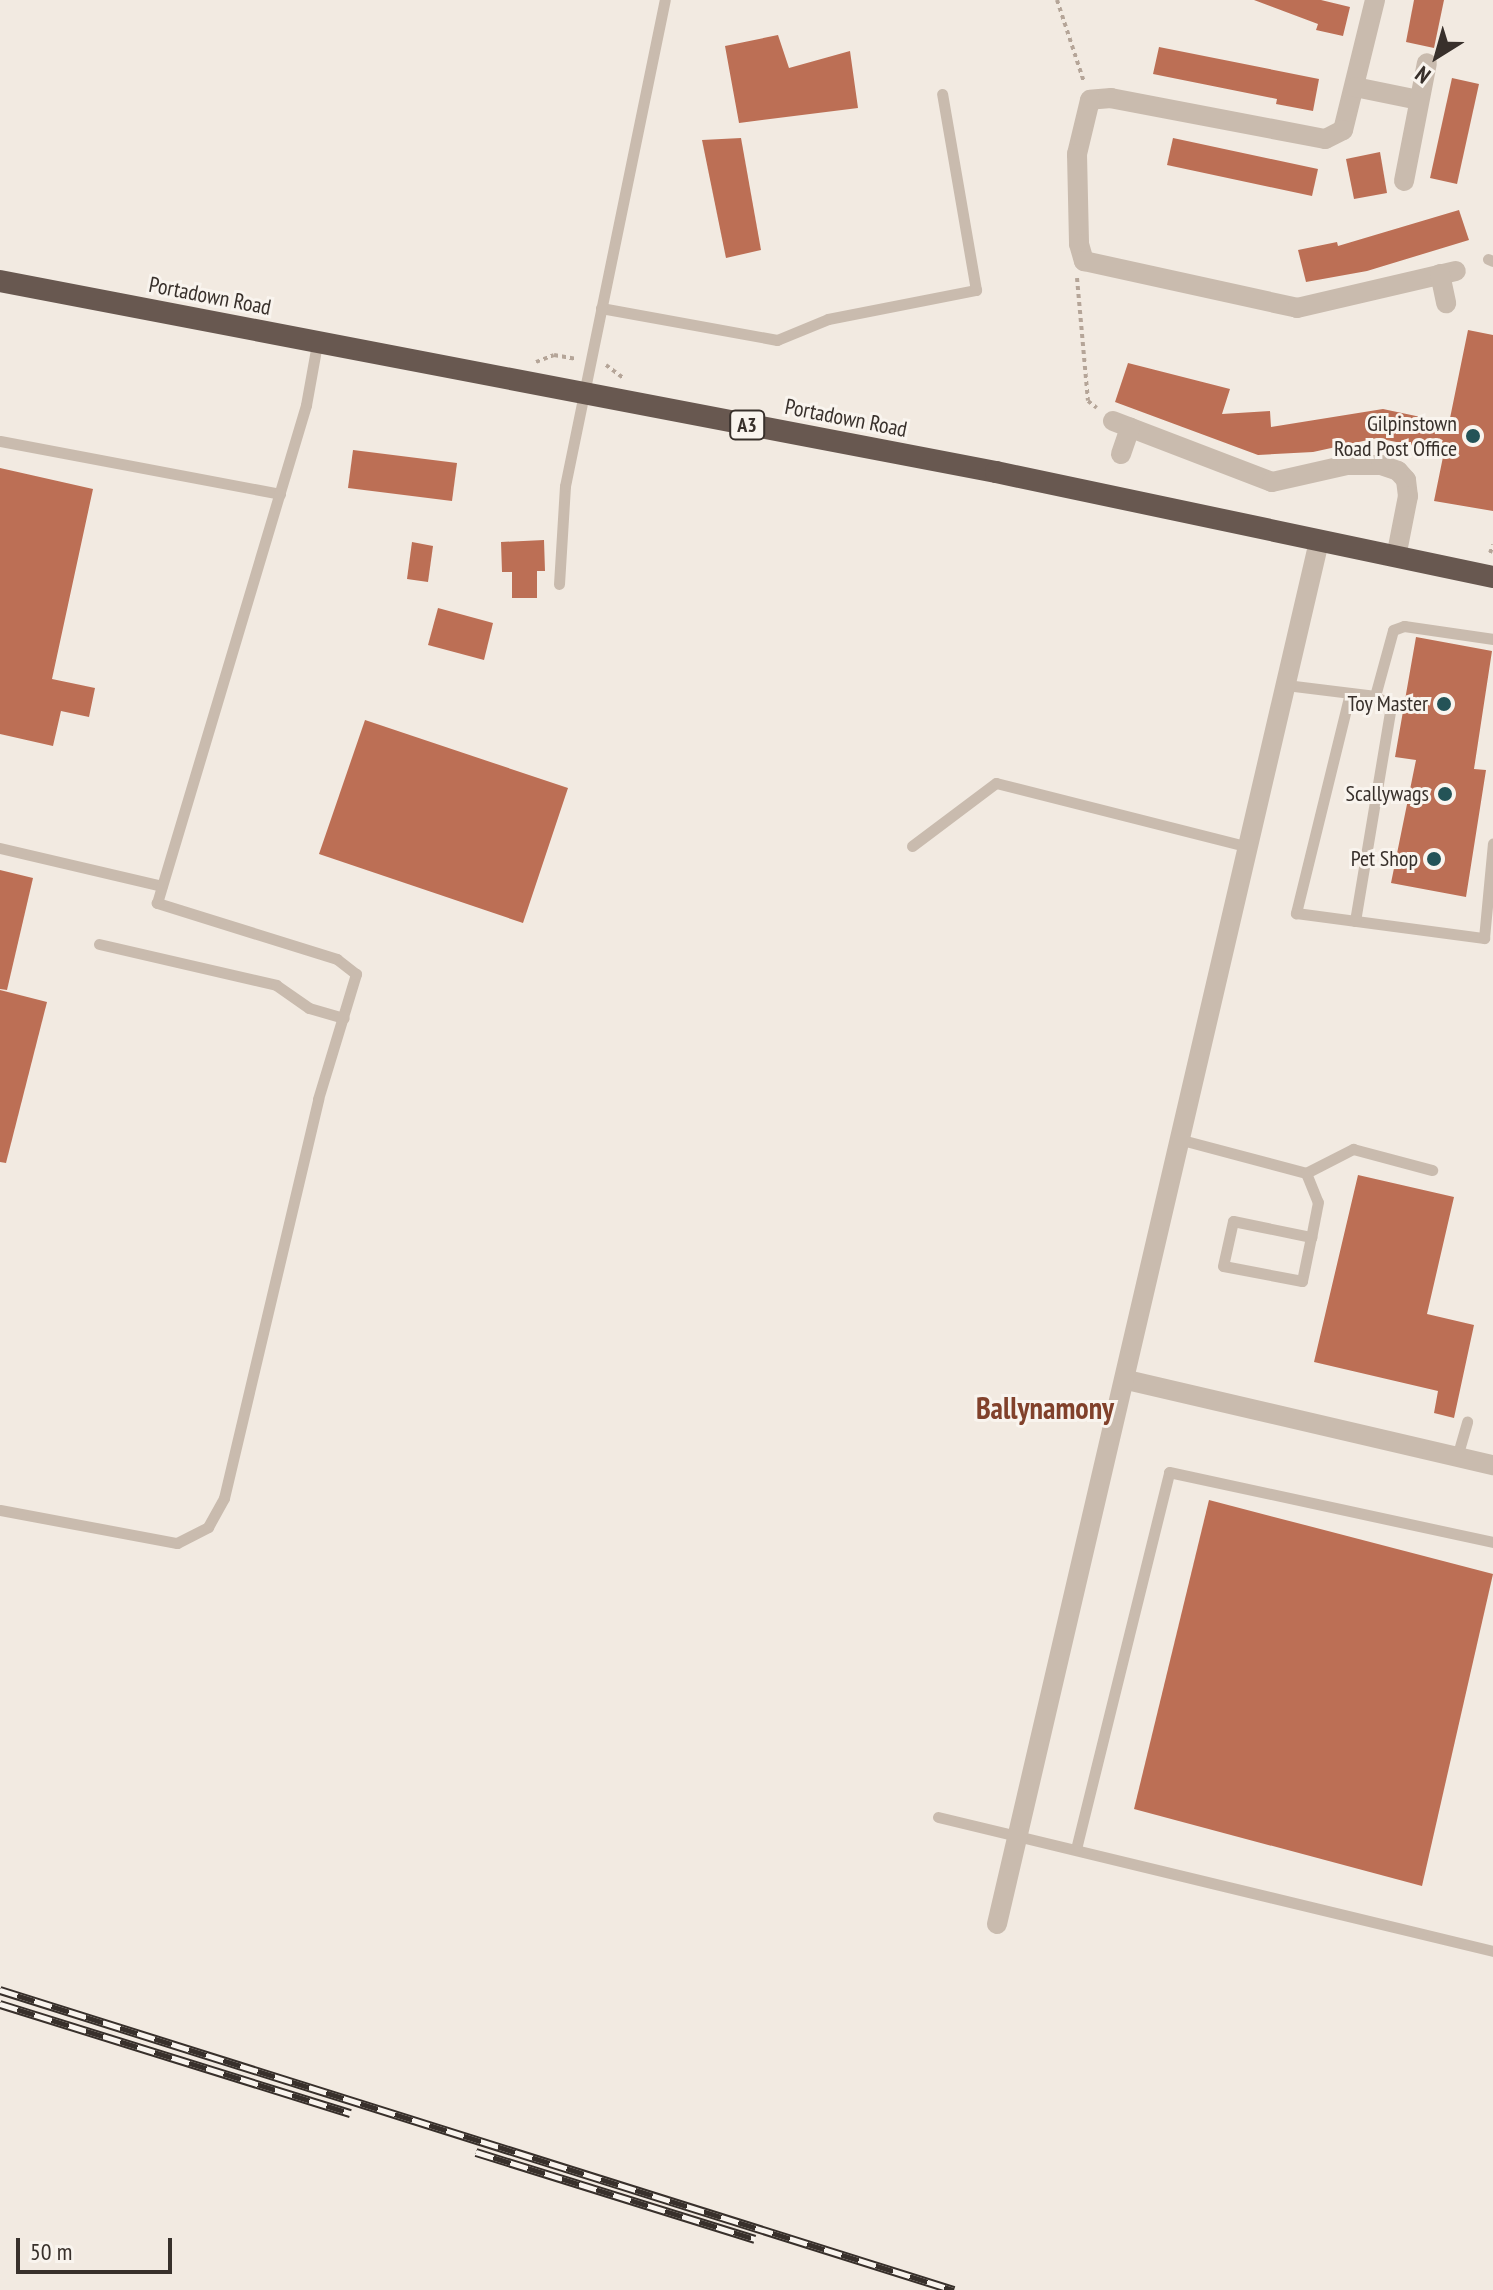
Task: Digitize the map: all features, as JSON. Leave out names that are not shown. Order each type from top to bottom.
[{"type":"highway","name":"Portadown Road","points":[[0,281],[583,394],[1493,577]]},
{"type":"street","points":[[1375,0],[1343,130],[1325,139],[1111,98],[1090,100],[1077,154],[1079,244],[1084,261],[1297,308],[1448,272],[1446,303]]},
{"type":"street","points":[[1404,181],[1427,63]]},
{"type":"street","points":[[1355,87],[1419,100]]},
{"type":"street","points":[[1121,454],[1121,425],[1272,482],[1347,465],[1381,465],[1398,471],[1406,480],[1408,496],[1396,557]]},
{"type":"street","points":[[997,1924],[1127,1380],[1319,541]]},
{"type":"street","points":[[1127,1380],[1493,1465]]},
{"type":"lane","points":[[559,584],[565,486],[665,0]]},
{"type":"lane","points":[[601,308],[777,340],[828,319],[912,307],[976,290],[942,94]]},
{"type":"lane","points":[[0,1510],[177,1543],[194,1538],[218,1514],[318,1099],[357,982],[348,964],[157,903],[306,405],[317,344]]},
{"type":"lane","points":[[0,441],[280,494]]},
{"type":"lane","points":[[1375,696],[1393,630],[1404,626],[1493,639]]},
{"type":"lane","points":[[1286,685],[1375,696],[1391,705],[1355,921]]},
{"type":"lane","points":[[1350,693],[1296,913],[1484,938],[1493,843]]},
{"type":"lane","points":[[912,846],[996,783],[1249,847]]},
{"type":"lane","points":[[0,848],[162,886]]},
{"type":"lane","points":[[99,944],[276,985],[309,1008],[344,1018]]},
{"type":"lane","points":[[1182,1140],[1306,1173],[1353,1149],[1432,1170]]},
{"type":"lane","points":[[1306,1173],[1318,1202],[1311,1237],[1302,1281],[1223,1266],[1233,1221],[1311,1237]]},
{"type":"lane","points":[[1457,1457],[1467,1421]]},
{"type":"lane","points":[[1076,1849],[1169,1472],[1206,1476],[1493,1542]]},
{"type":"lane","points":[[938,1817],[1493,1951]]},
{"type":"path","points":[[1057,0],[1090,100]]},
{"type":"path","points":[[1084,261],[1077,277],[1088,401],[1121,425]]},
{"type":"path","points":[[1490,553],[1493,545]]},
{"type":"building","points":[[1254,0],[1321,0],[1350,7],[1343,36],[1316,30],[1318,24]]},
{"type":"building","points":[[1414,0],[1444,0],[1434,48],[1406,42]]},
{"type":"building","points":[[778,35],[789,68],[850,51],[858,108],[739,123],[725,46]]},
{"type":"building","points":[[1159,47],[1319,79],[1313,111],[1276,104],[1277,99],[1153,74]]},
{"type":"building","points":[[1452,78],[1479,84],[1457,184],[1430,178]]},
{"type":"building","points":[[741,138],[761,250],[726,258],[702,140]]},
{"type":"building","points":[[1173,138],[1318,169],[1312,196],[1167,165]]},
{"type":"building","points":[[1380,152],[1387,193],[1354,199],[1346,159]]},
{"type":"building","points":[[1459,210],[1469,240],[1367,271],[1306,282],[1298,250],[1337,242],[1338,246]]},
{"type":"building","points":[[1468,330],[1493,335],[1493,511],[1434,501],[1444,452],[1377,438],[1313,452],[1258,455],[1115,402],[1128,363],[1230,389],[1222,414],[1270,411],[1271,427],[1383,409],[1449,423]]},
{"type":"building","points":[[353,450],[457,463],[452,501],[348,488]]},
{"type":"building","points":[[0,468],[93,489],[52,679],[95,688],[89,717],[61,711],[53,746],[0,734]]},
{"type":"building","points":[[544,540],[545,571],[537,571],[537,598],[512,598],[512,572],[502,572],[501,542]]},
{"type":"building","points":[[412,542],[433,546],[428,582],[407,579]]},
{"type":"building","points":[[438,608],[493,623],[484,660],[428,645]]},
{"type":"building","points":[[1416,637],[1492,651],[1474,769],[1486,770],[1466,897],[1391,883],[1416,760],[1395,757]]},
{"type":"building","points":[[365,720],[568,788],[523,923],[319,854]]},
{"type":"building","points":[[0,870],[33,878],[7,990],[0,989]]},
{"type":"building","points":[[0,990],[47,1002],[6,1163],[0,1162]]},
{"type":"building","points":[[1358,1175],[1454,1197],[1427,1314],[1474,1325],[1454,1418],[1434,1413],[1438,1391],[1314,1362]]},
{"type":"building","points":[[1209,1500],[1493,1574],[1422,1886],[1134,1809]]},
{"type":"railway","points":[[0,1990],[954,2290]]},
{"type":"railway","points":[[0,2004],[350,2113]]},
{"type":"railway","points":[[476,2152],[755,2239]]},
{"type":"place","name":"Gilpinstown Road Post Office","points":[[1473,436]]},
{"type":"place","name":"Toy Master","points":[[1444,704]]},
{"type":"place","name":"Scallywags","points":[[1445,794]]},
{"type":"place","name":"Pet Shop","points":[[1434,859]]},
{"type":"district","name":"Ballynamony","points":[[1045,1408]]}]
